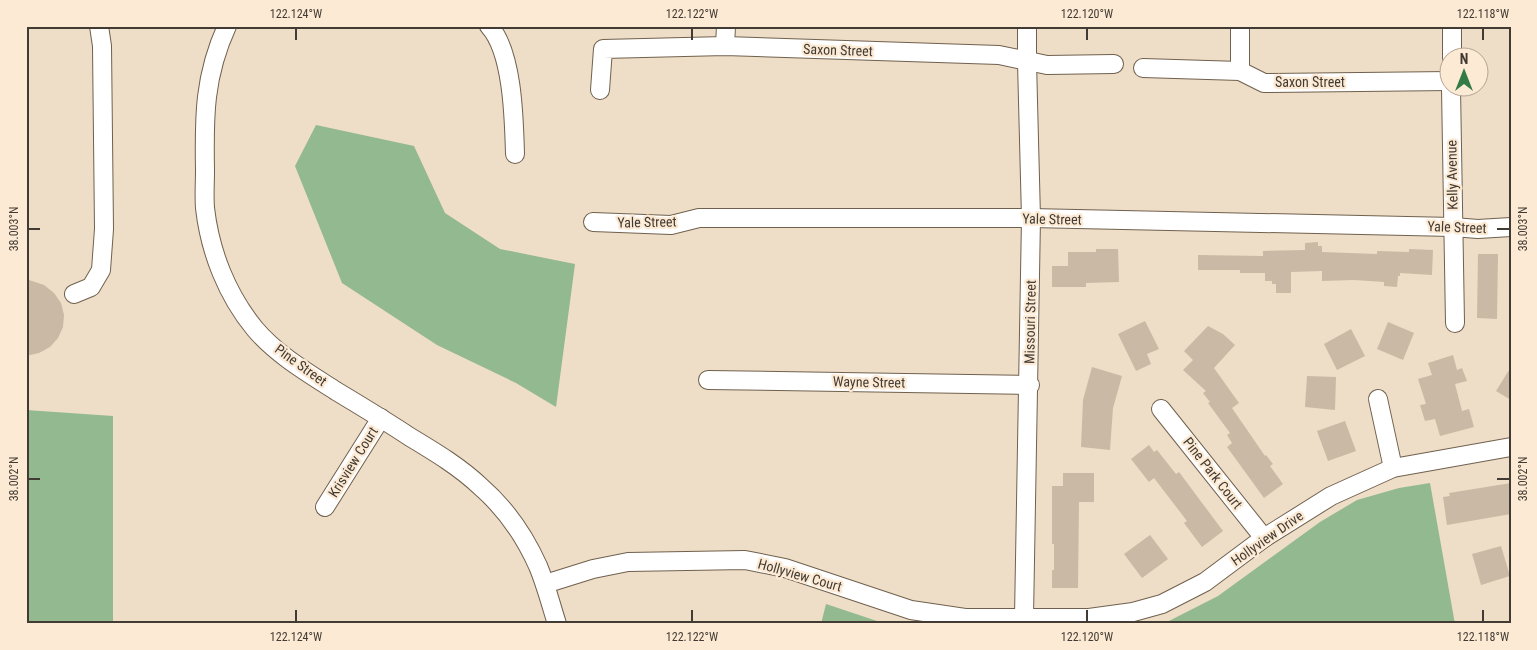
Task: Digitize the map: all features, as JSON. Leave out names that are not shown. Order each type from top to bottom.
[{"type":"street","points":[[74,294],[91,286],[101,270],[104,229],[102,46],[99,26]]},
{"type":"street","name":"Pine Street","points":[[227,26],[218,46],[209,77],[204,110],[206,208],[220,270],[235,300],[256,330],[284,356],[462,469],[483,488],[505,512],[521,535],[538,566],[557,624]]},
{"type":"street","points":[[489,26],[496,34],[508,70],[515,154]]},
{"type":"street","points":[[725,46],[726,26]]},
{"type":"street","name":"Missouri Street","points":[[1024,617],[1030,385],[1031,218],[1027,26]]},
{"type":"street","points":[[1240,26],[1240,71]]},
{"type":"street","points":[[1452,26],[1452,48]]},
{"type":"street","name":"Saxon Street","points":[[600,90],[603,49],[725,46],[999,55],[1047,65],[1114,64]]},
{"type":"street","name":"Saxon Street","points":[[1144,68],[1240,71],[1264,82],[1440,81]]},
{"type":"street","name":"Kelly Avenue","points":[[1451,98],[1455,322]]},
{"type":"street","name":"Yale Street","points":[[593,222],[671,224],[699,218],[1031,218],[1478,229],[1511,227]]},
{"type":"street","name":"Wayne Street","points":[[708,380],[1030,385]]},
{"type":"street","points":[[1378,399],[1393,468]]},
{"type":"street","name":"Pine Park Court","points":[[1162,409],[1264,538]]},
{"type":"street","name":"Krisview Court","points":[[325,507],[381,418]]},
{"type":"street","name":"Hollyview Drive","points":[[1024,617],[1089,618],[1133,612],[1162,604],[1205,582],[1264,538],[1331,496],[1393,468],[1511,447]]},
{"type":"street","name":"Hollyview Court","points":[[545,584],[593,569],[628,562],[745,560],[785,568],[911,610],[965,618],[1024,617]]},
{"type":"green space","points":[[316,125],[414,146],[445,213],[500,249],[575,264],[556,407],[516,383],[437,345],[342,283],[295,166]]},
{"type":"green space","points":[[26,410],[113,416],[113,624],[26,624]]},
{"type":"green space","points":[[1430,483],[1455,624],[1163,624],[1218,596],[1320,522],[1357,500],[1399,488]]},
{"type":"green space","points":[[826,604],[886,624],[821,624]]},
{"type":"building","points":[[1318,242],[1318,246],[1322,246],[1322,252],[1377,254],[1377,251],[1409,252],[1409,249],[1433,250],[1432,275],[1400,273],[1397,287],[1384,286],[1384,282],[1354,280],[1322,281],[1322,271],[1291,272],[1291,293],[1276,293],[1276,284],[1272,284],[1272,281],[1265,281],[1265,273],[1240,273],[1240,270],[1198,270],[1198,255],[1263,256],[1263,251],[1305,250],[1305,243]]},
{"type":"building","points":[[1096,249],[1118,249],[1119,282],[1086,283],[1086,287],[1052,287],[1052,266],[1068,266],[1068,252],[1096,252]]},
{"type":"building","points":[[1478,254],[1498,254],[1497,319],[1477,318]]},
{"type":"building","points":[[26,279],[44,285],[54,293],[61,303],[64,315],[63,327],[58,338],[50,347],[39,353],[26,356]]},
{"type":"building","points":[[1145,321],[1159,349],[1147,354],[1151,364],[1136,371],[1118,334]]},
{"type":"building","points":[[1388,322],[1414,333],[1403,360],[1377,349]]},
{"type":"building","points":[[1208,326],[1223,334],[1235,345],[1214,368],[1239,403],[1232,408],[1265,456],[1273,464],[1270,466],[1283,484],[1264,498],[1227,447],[1232,443],[1227,435],[1230,433],[1208,403],[1210,402],[1203,393],[1206,391],[1183,370],[1193,360],[1184,351]]},
{"type":"building","points":[[1351,329],[1365,356],[1337,370],[1324,344]]},
{"type":"building","points":[[1453,355],[1457,370],[1462,368],[1467,381],[1455,384],[1462,411],[1469,409],[1474,427],[1440,436],[1435,419],[1425,421],[1420,405],[1426,404],[1418,379],[1432,375],[1428,363]]},
{"type":"building","points":[[1092,367],[1122,376],[1113,408],[1110,450],[1081,447],[1083,400]]},
{"type":"building","points":[[1511,367],[1511,400],[1496,391]]},
{"type":"building","points":[[1307,376],[1336,377],[1335,410],[1305,407]]},
{"type":"building","points":[[1345,421],[1356,451],[1328,461],[1317,431]]},
{"type":"building","points":[[1149,445],[1154,452],[1157,450],[1176,474],[1179,472],[1223,531],[1202,547],[1184,523],[1187,521],[1154,478],[1149,482],[1131,459]]},
{"type":"building","points":[[1063,473],[1094,473],[1094,502],[1079,502],[1078,588],[1052,588],[1054,544],[1052,544],[1052,486],[1063,486]]},
{"type":"building","points":[[1511,483],[1511,514],[1447,525],[1443,497],[1450,496],[1449,493]]},
{"type":"building","points":[[1150,535],[1168,559],[1142,578],[1124,554]]},
{"type":"building","points":[[1501,546],[1510,576],[1481,585],[1472,554]]}]
